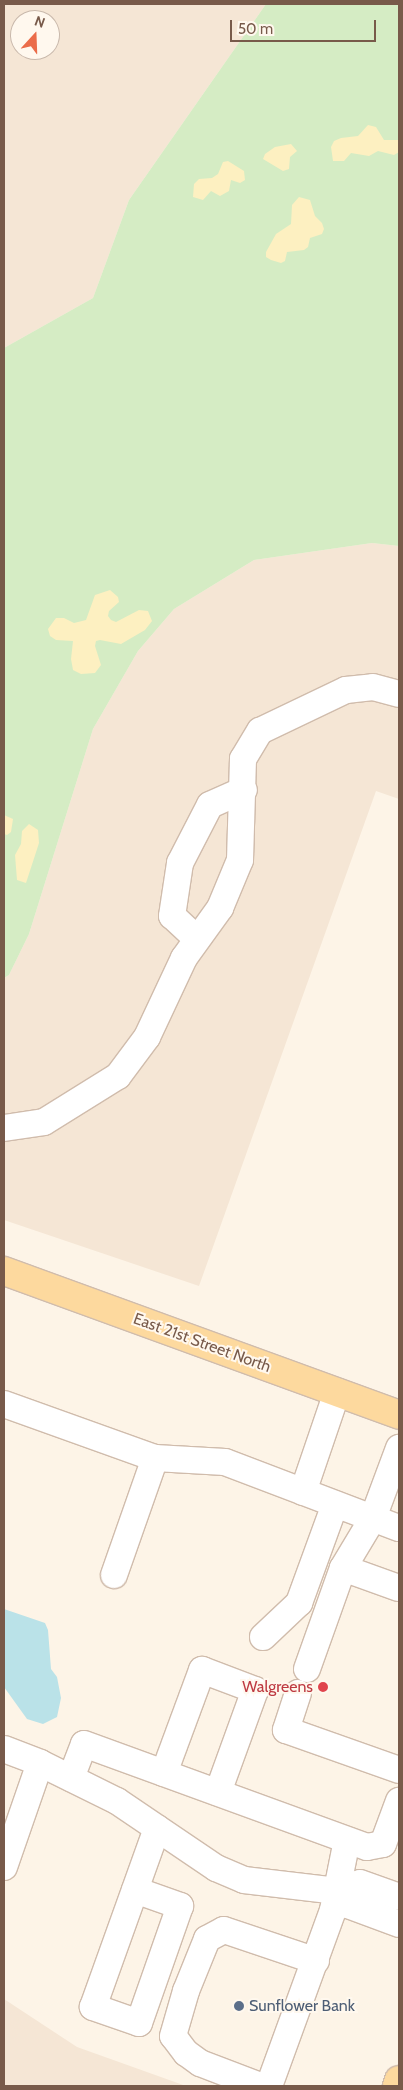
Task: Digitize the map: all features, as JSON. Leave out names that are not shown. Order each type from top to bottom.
[{"type":"main road","name":"East 21st Street North","points":[[4,1271],[399,1415]]},
{"type":"main road","points":[[397,2086],[399,2080]]},
{"type":"street","points":[[4,1128],[44,1122],[118,1076],[147,1037],[184,958],[220,908],[240,860],[244,790],[243,759],[260,731],[346,690],[373,687],[399,694]]},
{"type":"street","points":[[197,939],[172,916],[180,863],[210,806],[244,790]]},
{"type":"street","points":[[303,1492],[337,1392]]},
{"type":"street","points":[[4,1404],[155,1458],[225,1462],[399,1528]]},
{"type":"street","points":[[399,1448],[373,1518],[342,1568],[286,1730],[399,1770]]},
{"type":"street","points":[[114,1575],[155,1458]]},
{"type":"street","points":[[263,1637],[298,1603],[335,1504]]},
{"type":"street","points":[[342,1568],[399,1588]]},
{"type":"street","points":[[164,1773],[202,1670],[255,1690],[218,1792]]},
{"type":"street","points":[[71,1778],[84,1744],[367,1848],[383,1844],[399,1802]]},
{"type":"street","points":[[4,1749],[40,1763],[117,1801],[216,1868],[244,1880],[337,1890],[360,1883],[399,1897]]},
{"type":"street","points":[[4,1866],[40,1763]]},
{"type":"street","points":[[135,1890],[180,1906],[139,2023],[93,2008],[157,1828]]},
{"type":"street","points":[[269,2086],[316,1960],[337,1890],[347,1840]]},
{"type":"street","points":[[337,1890],[348,1905],[399,1924]]},
{"type":"street","points":[[260,2086],[200,2063],[186,2052],[173,2036],[186,1991],[207,1939],[224,1930],[316,1960]]},
{"type":"shaded area","points":[[4,4],[266,4],[129,200],[93,298],[4,348]]},
{"type":"shaded area","points":[[372,543],[399,546],[399,799],[376,791],[199,1286],[4,1220],[4,978],[9,975],[29,934],[93,729],[138,651],[174,609],[254,560]]},
{"type":"shaded area","points":[[4,1999],[77,2047],[186,2086],[4,2086]]},
{"type":"green space","points":[[266,4],[399,4],[399,546],[372,543],[254,560],[174,609],[138,651],[93,729],[29,934],[9,975],[4,978],[4,348],[93,298],[129,200]]},
{"type":"sand","points":[[368,125],[376,127],[384,140],[399,140],[399,152],[394,155],[378,151],[369,156],[351,153],[344,161],[333,161],[331,147],[334,141],[341,138],[358,136]]},
{"type":"sand","points":[[291,144],[297,151],[290,157],[289,169],[283,171],[263,159],[265,154],[275,147]]},
{"type":"sand","points":[[228,161],[244,171],[245,180],[240,183],[231,180],[229,191],[220,196],[211,191],[203,200],[193,197],[194,184],[199,179],[212,178],[218,174],[223,162]]},
{"type":"sand","points":[[299,197],[310,200],[315,216],[322,223],[324,229],[322,234],[310,238],[308,247],[304,250],[287,252],[285,261],[281,263],[271,260],[266,257],[266,252],[276,234],[291,224],[292,205]]},
{"type":"sand","points":[[110,590],[118,597],[119,602],[109,611],[108,616],[111,620],[116,622],[139,610],[148,611],[152,621],[145,630],[121,644],[96,641],[95,646],[101,665],[95,673],[81,674],[73,670],[71,659],[73,641],[56,640],[50,636],[48,629],[56,618],[64,618],[74,623],[86,620],[95,595]]},
{"type":"sand","points":[[4,815],[13,819],[11,832],[7,835],[4,834]]},
{"type":"sand","points":[[29,824],[38,830],[39,843],[26,883],[17,880],[15,855],[21,844],[22,831]]},
{"type":"water","points":[[4,1609],[45,1623],[48,1630],[51,1669],[57,1677],[61,1698],[57,1717],[43,1724],[27,1719],[4,1687]]},
{"type":"place","name":"Walgreens","points":[[323,1687]]},
{"type":"place","name":"Sunflower Bank","points":[[239,2006]]}]
